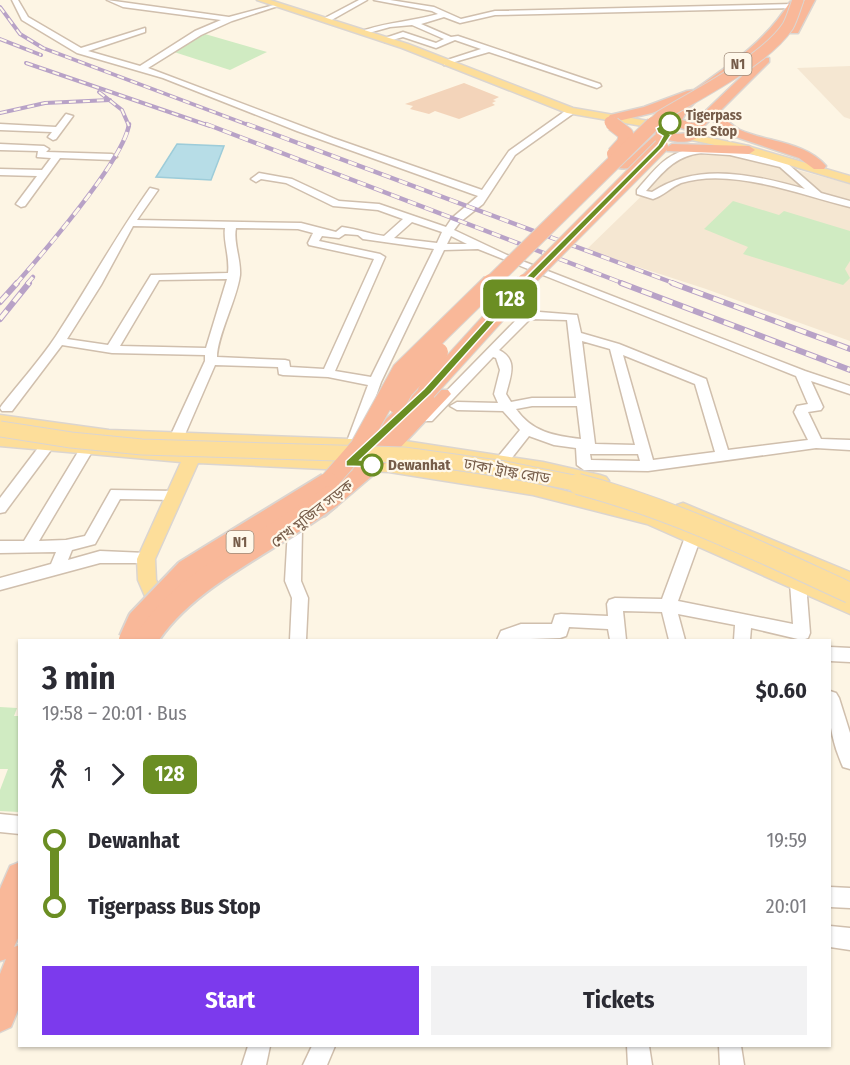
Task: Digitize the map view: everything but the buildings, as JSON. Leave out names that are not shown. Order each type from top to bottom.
[{"type":"highway","name":"N1","points":[[675,122],[679,111],[769,38],[800,1]]},
{"type":"highway","name":"N1","points":[[373,451],[442,397],[664,138],[691,133],[795,30],[800,1]]},
{"type":"highway","points":[[146,639],[150,631],[186,593],[294,524],[332,496],[357,471],[372,451],[404,390],[459,329],[667,123],[692,105],[734,82],[766,55],[798,22],[800,1]]},
{"type":"highway","points":[[130,639],[140,620],[186,571],[325,487],[359,447],[401,370],[661,116],[739,70],[774,42],[789,26],[800,1]]},
{"type":"highway","points":[[608,118],[669,103],[713,82]]},
{"type":"highway","points":[[711,113],[734,132],[804,155],[819,166]]},
{"type":"highway","points":[[502,272],[502,262],[509,254],[624,143],[626,134],[608,118]]},
{"type":"highway","points":[[624,165],[634,162],[664,138],[675,122],[691,133]]},
{"type":"highway","points":[[664,138],[749,150]]},
{"type":"highway","name":"শেখ মুজিব সড়ক","points":[[152,639],[178,607],[295,529],[373,451]]},
{"type":"highway","name":"শেখ মুজিব সড়ক","points":[[123,639],[128,628],[150,601],[290,512],[373,451]]},
{"type":"highway","points":[[150,601],[168,618]]},
{"type":"highway","points":[[0,924],[18,881]]},
{"type":"highway","points":[[0,946],[18,900]]},
{"type":"highway","points":[[0,998],[18,948]]},
{"type":"highway","points":[[0,1016],[18,966]]},
{"type":"main road","points":[[261,0],[388,39],[571,111],[608,118],[664,138]]},
{"type":"main road","points":[[691,133],[781,162],[850,180]]},
{"type":"main road","points":[[691,133],[713,133],[850,174]]},
{"type":"main road","points":[[3,414],[50,429],[373,451],[430,449],[502,461],[616,485],[711,519],[850,580]]},
{"type":"main road","name":"ঢাকা ট্রাঙ্ক রোড","points":[[0,429],[104,444],[186,449],[405,455],[557,479],[622,496],[688,522],[850,594]]},
{"type":"main road","name":"ঢাকা ট্রাঙ্ক রোড","points":[[0,441],[46,447],[192,458],[373,451],[495,482],[579,499],[644,517],[850,606]]},
{"type":"main road","points":[[150,601],[146,559],[173,495],[192,458]]},
{"type":"street","points":[[15,0],[25,18],[52,36],[81,51],[164,75],[175,82],[235,105],[483,194]]},
{"type":"street","points":[[110,0],[123,5],[229,19]]},
{"type":"street","points":[[325,20],[364,0]]},
{"type":"street","points":[[377,0],[434,9],[460,21],[495,13],[800,1]]},
{"type":"street","points":[[141,69],[198,33],[229,19],[276,5]]},
{"type":"street","points":[[368,33],[388,25],[444,15]]},
{"type":"street","points":[[414,22],[450,39]]},
{"type":"street","points":[[81,51],[142,30]]},
{"type":"street","points":[[388,39],[403,34],[436,46],[455,38],[597,86]]},
{"type":"street","points":[[447,63],[489,49]]},
{"type":"street","points":[[163,56],[160,68],[164,75]]},
{"type":"street","points":[[571,111],[512,153],[479,202],[456,220],[448,231],[375,382],[373,451],[407,439],[527,315],[573,318],[582,402],[584,465],[648,466],[816,443],[850,445]]},
{"type":"street","points":[[69,116],[40,155],[112,158]]},
{"type":"street","points":[[2,130],[58,130]]},
{"type":"street","points":[[0,147],[44,148]]},
{"type":"street","points":[[820,196],[781,162],[726,151],[683,153],[675,156],[640,192],[653,196],[679,181],[719,177],[746,179],[850,204]]},
{"type":"street","points":[[21,204],[57,156]]},
{"type":"street","points":[[0,172],[42,173]]},
{"type":"street","points":[[256,179],[259,176],[289,181],[337,204],[379,207],[448,231],[483,248],[801,374],[850,390]]},
{"type":"street","points":[[3,414],[59,341],[153,190]]},
{"type":"street","points":[[386,240],[410,218]]},
{"type":"street","points":[[130,224],[302,226],[305,229],[319,231],[318,233],[339,235],[342,230],[364,233],[363,236],[386,240],[440,247],[483,248]]},
{"type":"street","points":[[176,439],[211,357],[235,276],[233,243],[229,236],[231,225]]},
{"type":"street","points":[[318,233],[314,243],[380,256],[328,373]]},
{"type":"street","points":[[112,349],[155,277],[235,276]]},
{"type":"street","points":[[575,334],[615,347],[701,382],[723,455]]},
{"type":"street","points":[[59,341],[112,349],[285,364],[283,370],[328,373],[375,382]]},
{"type":"street","points":[[615,347],[648,466]]},
{"type":"street","points":[[493,352],[502,355],[506,361],[505,380],[500,394],[506,406],[526,431],[555,442],[585,444],[592,450],[643,449]]},
{"type":"street","points":[[801,374],[816,409],[802,409],[801,412],[816,443]]},
{"type":"street","points":[[442,397],[506,406],[532,402],[582,402]]},
{"type":"street","points":[[502,461],[526,431]]},
{"type":"street","points":[[0,507],[46,447]]},
{"type":"street","points":[[28,547],[86,450]]},
{"type":"street","points":[[0,547],[66,546],[90,540],[116,494],[173,495]]},
{"type":"street","points":[[295,529],[293,581],[300,598],[298,639]]},
{"type":"street","points":[[677,639],[668,606],[693,537]]},
{"type":"street","points":[[57,569],[66,546]]},
{"type":"street","points":[[0,584],[100,557],[146,559]]},
{"type":"street","points":[[618,639],[615,604],[668,606],[743,620],[803,637],[798,584]]},
{"type":"street","points":[[506,639],[507,636],[520,631],[560,631],[561,620],[616,623]]},
{"type":"street","points":[[742,639],[743,620]]},
{"type":"street","points":[[831,654],[850,655]]},
{"type":"street","points":[[831,701],[850,761]]},
{"type":"street","points":[[0,823],[18,825]]},
{"type":"street","points":[[831,897],[850,898]]},
{"type":"street","points":[[831,937],[850,939]]},
{"type":"street","points":[[254,1065],[259,1047]]},
{"type":"street","points":[[315,1065],[324,1047]]},
{"type":"street","points":[[638,1047],[640,1065]]},
{"type":"street","points":[[730,1047],[732,1065]]},
{"type":"shaded area","points":[[850,66],[850,119],[844,117],[797,68]]},
{"type":"shaded area","points":[[730,152],[850,184],[850,341],[706,289],[586,250],[658,180],[681,154]]},
{"type":"green space","points":[[205,34],[267,52],[230,70],[174,52]]},
{"type":"green space","points":[[733,201],[779,215],[784,211],[850,231],[850,261],[845,269],[850,278],[843,285],[743,254],[748,247],[704,229]]},
{"type":"green space","points":[[0,707],[17,708],[14,716],[18,716],[18,812],[0,811],[0,790],[8,769],[0,769]]},
{"type":"water","points":[[177,144],[224,146],[211,180],[156,177]]},
{"type":"railway","points":[[0,7],[20,34],[43,48],[251,126]]},
{"type":"railway","points":[[0,39],[41,55]]},
{"type":"railway","points":[[26,63],[210,126]]},
{"type":"railway","points":[[99,92],[109,100]]},
{"type":"railway","points":[[0,113],[45,103],[109,100]]},
{"type":"railway","points":[[109,100],[122,110],[129,125]]},
{"type":"railway","points":[[206,124],[625,284]]},
{"type":"railway","points":[[247,124],[676,284]]},
{"type":"railway","points":[[16,284],[81,206],[113,160],[124,140],[129,125]]},
{"type":"railway","points":[[27,284],[33,277]]},
{"type":"railway","points":[[0,302],[17,283]]},
{"type":"railway","points":[[0,319],[29,283]]},
{"type":"railway","points":[[621,283],[850,370]]},
{"type":"railway","points":[[672,283],[850,349]]},
{"type":"bus line","name":"128","points":[[372,465],[350,463],[427,391],[521,287],[661,146],[667,135],[663,134],[659,128],[663,124],[670,123]]},
{"type":"place","name":"Tigerpass Bus Stop","points":[[670,123]]},
{"type":"place","name":"Dewanhat","points":[[372,465]]}]
